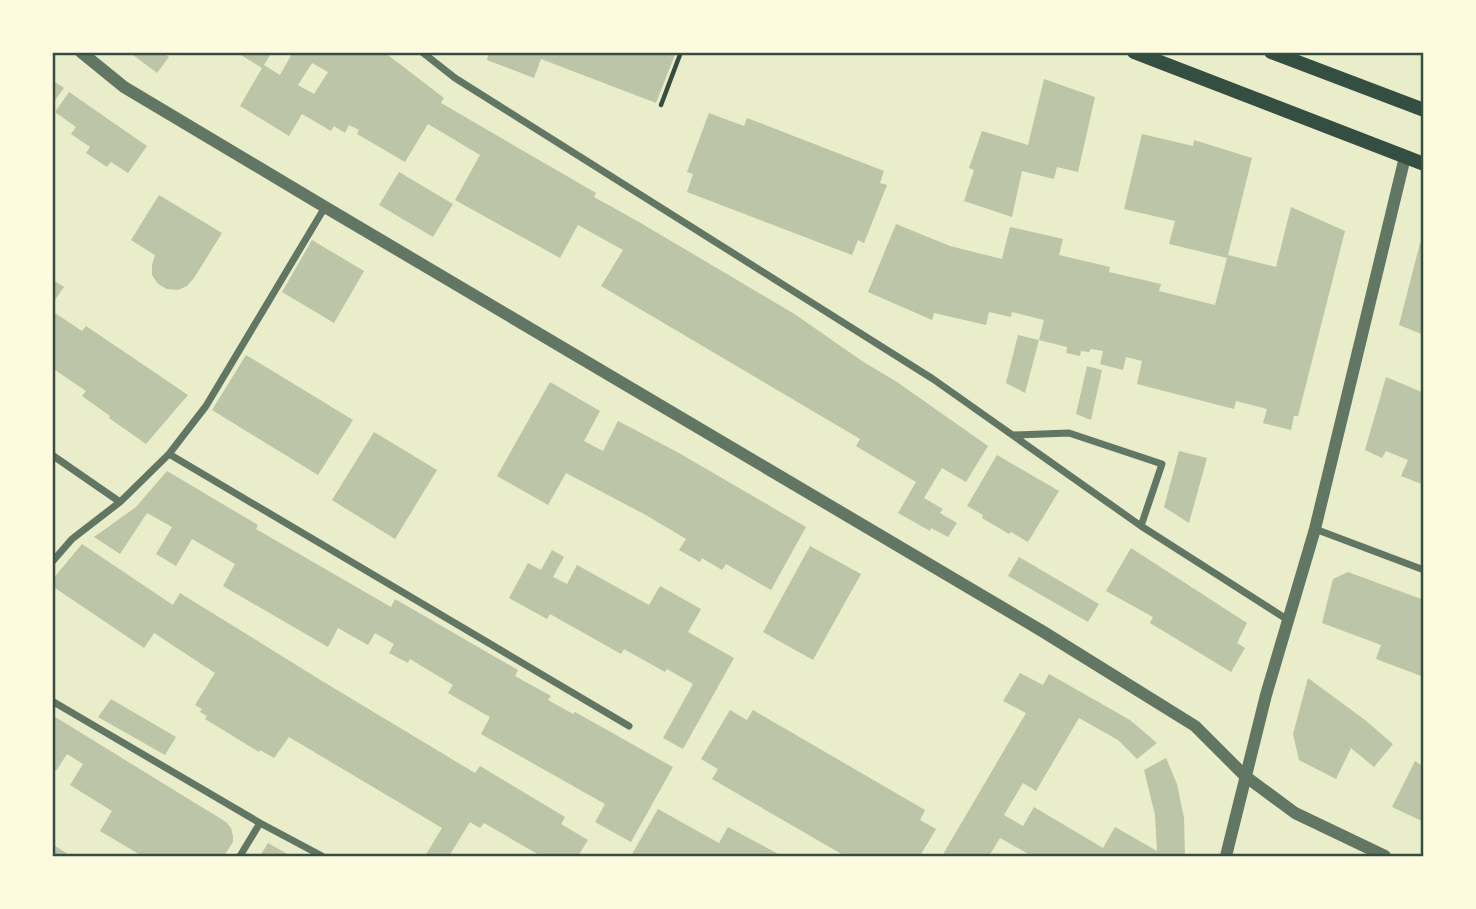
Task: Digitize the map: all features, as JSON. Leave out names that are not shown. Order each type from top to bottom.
[{"type":"main road","points":[[1134,52],[1423,164]]},
{"type":"main road","points":[[1271,52],[1423,110]]},
{"type":"street","points":[[81,52],[124,87],[1054,638],[1195,726],[1245,776],[1295,813],[1385,856]]},
{"type":"street","points":[[422,52],[456,78],[933,379],[1141,526],[1288,620]]},
{"type":"street","points":[[1226,856],[1245,776],[1315,529],[1405,157]]},
{"type":"street","points":[[52,562],[72,539],[120,502],[169,454],[206,406],[325,207]]},
{"type":"street","points":[[1012,435],[1069,433],[1162,464],[1141,526]]},
{"type":"street","points":[[169,454],[629,726]]},
{"type":"street","points":[[52,455],[120,502]]},
{"type":"street","points":[[1315,529],[1423,570]]},
{"type":"street","points":[[52,701],[260,823],[322,856]]},
{"type":"street","points":[[240,856],[260,823]]},
{"type":"path","points":[[661,105],[681,52]]},
{"type":"building","points":[[129,52],[162,52],[169,57],[157,73]]},
{"type":"building","points":[[236,52],[272,52],[264,65],[280,75],[293,52],[384,52],[444,98],[441,103],[596,193],[594,197],[796,315],[897,382],[988,446],[966,482],[942,468],[924,498],[943,509],[940,513],[957,523],[948,537],[931,528],[930,531],[898,513],[916,482],[856,446],[860,439],[601,286],[623,250],[578,225],[560,258],[455,200],[480,155],[428,124],[405,162],[357,134],[359,130],[349,125],[345,133],[334,126],[331,131],[302,114],[289,136],[240,106],[262,68]],"holes":[[[312,63],[328,72],[314,94],[298,85]]]},
{"type":"building","points":[[489,52],[676,52],[656,103],[541,59],[534,78],[487,60]]},
{"type":"building","points":[[1044,79],[1095,97],[1078,172],[1057,167],[1054,179],[1022,171],[1012,217],[964,201],[974,170],[969,168],[982,131],[1028,145]]},
{"type":"building","points":[[52,80],[64,88],[52,104]]},
{"type":"building","points":[[69,92],[147,146],[128,173],[111,162],[107,167],[86,153],[90,147],[71,134],[76,127],[55,112]]},
{"type":"building","points":[[709,113],[744,126],[747,118],[884,171],[880,183],[887,185],[864,243],[858,240],[852,255],[687,192],[693,174],[687,172]]},
{"type":"building","points":[[1142,134],[1193,146],[1194,140],[1252,158],[1228,255],[1276,267],[1291,207],[1345,231],[1298,416],[1294,416],[1291,430],[1263,423],[1267,409],[1236,401],[1234,409],[1137,384],[1142,361],[1126,357],[1123,370],[1100,364],[1103,351],[1081,351],[1080,356],[1066,353],[1067,347],[1039,340],[1044,320],[1012,312],[1011,317],[989,312],[986,325],[934,313],[932,320],[868,292],[896,224],[950,246],[1002,259],[1010,227],[1063,239],[1059,255],[1110,267],[1109,272],[1161,284],[1159,291],[1215,305],[1227,258],[1169,244],[1175,221],[1124,209]]},
{"type":"building","points":[[399,172],[453,204],[433,237],[379,205]]},
{"type":"building","points":[[159,195],[222,233],[194,278],[187,286],[178,290],[167,289],[158,284],[152,275],[155,255],[131,240]]},
{"type":"building","points":[[312,240],[364,271],[334,323],[282,292]]},
{"type":"building","points":[[1420,243],[1424,245],[1424,335],[1399,325]]},
{"type":"building","points":[[52,279],[64,287],[52,304]]},
{"type":"building","points":[[52,311],[82,331],[86,326],[188,395],[146,444],[82,396],[86,391],[55,370],[52,374]]},
{"type":"building","points":[[1018,335],[1039,340],[1025,393],[1006,383]]},
{"type":"building","points":[[246,355],[353,420],[318,475],[212,410]]},
{"type":"building","points":[[1087,366],[1102,370],[1091,420],[1076,414]]},
{"type":"building","points":[[1386,377],[1424,393],[1424,485],[1401,476],[1408,460],[1386,451],[1382,458],[1365,450]]},
{"type":"building","points":[[550,382],[600,411],[584,441],[603,451],[618,421],[806,527],[771,590],[726,564],[722,570],[702,558],[700,562],[679,550],[686,539],[566,473],[548,505],[497,476]]},
{"type":"building","points":[[374,432],[437,470],[395,539],[332,500]]},
{"type":"building","points":[[1179,451],[1207,458],[1189,523],[1164,507]]},
{"type":"building","points":[[997,455],[1059,491],[1028,542],[1011,532],[1009,534],[967,506]]},
{"type":"building","points":[[167,471],[258,525],[256,529],[391,607],[395,599],[518,670],[515,676],[551,696],[548,700],[573,714],[575,712],[673,767],[631,842],[595,822],[605,804],[481,734],[490,717],[448,693],[453,685],[410,659],[408,663],[389,653],[394,644],[375,633],[368,645],[338,628],[328,647],[223,586],[235,564],[192,539],[176,566],[156,554],[172,527],[147,513],[120,554],[94,537],[136,507]]},
{"type":"building","points":[[82,544],[173,605],[180,593],[475,773],[480,766],[565,817],[561,824],[588,840],[578,856],[541,856],[484,823],[480,828],[470,822],[449,856],[425,856],[442,828],[289,737],[274,758],[260,750],[259,752],[205,719],[207,716],[200,712],[202,709],[195,705],[215,673],[154,633],[144,648],[52,586],[52,580]]},
{"type":"building","points":[[810,546],[861,574],[813,660],[763,632]]},
{"type":"building","points":[[1131,548],[1247,623],[1237,643],[1245,648],[1231,672],[1150,623],[1153,617],[1106,591]]},
{"type":"building","points":[[552,550],[564,557],[553,577],[567,584],[577,565],[649,605],[660,586],[701,609],[688,632],[734,658],[683,749],[663,738],[693,684],[624,649],[621,654],[550,614],[547,619],[509,598],[528,563],[541,570]]},
{"type":"building","points":[[1019,557],[1099,604],[1088,622],[1008,576]]},
{"type":"building","points":[[1348,572],[1424,600],[1424,677],[1376,659],[1381,645],[1322,623],[1333,579]]},
{"type":"building","points":[[1020,673],[1043,685],[1049,674],[1130,720],[1157,743],[1137,759],[1118,740],[1079,718],[1036,791],[1023,783],[1004,815],[1023,826],[1034,807],[1103,848],[1115,827],[1157,851],[1155,815],[1144,770],[1166,758],[1177,784],[1184,818],[1185,856],[1032,856],[1000,838],[989,856],[942,856],[1026,713],[1003,701]]},
{"type":"building","points":[[1308,678],[1393,744],[1374,767],[1351,748],[1336,779],[1299,760],[1293,734]]},
{"type":"building","points":[[111,699],[176,737],[165,755],[98,717]]},
{"type":"building","points":[[730,710],[747,720],[753,710],[925,810],[920,820],[936,829],[920,856],[845,856],[712,779],[718,769],[701,759]]},
{"type":"building","points":[[52,715],[226,822],[231,828],[233,842],[224,856],[142,856],[100,831],[112,811],[70,785],[83,764],[67,754],[56,771],[52,768]]},
{"type":"building","points":[[1415,761],[1424,767],[1424,822],[1392,807]]},
{"type":"building","points":[[658,809],[719,843],[728,827],[782,856],[631,856]]},
{"type":"building","points":[[268,843],[291,856],[260,856]]},
{"type":"building","points":[[52,844],[71,856],[52,856]]}]
